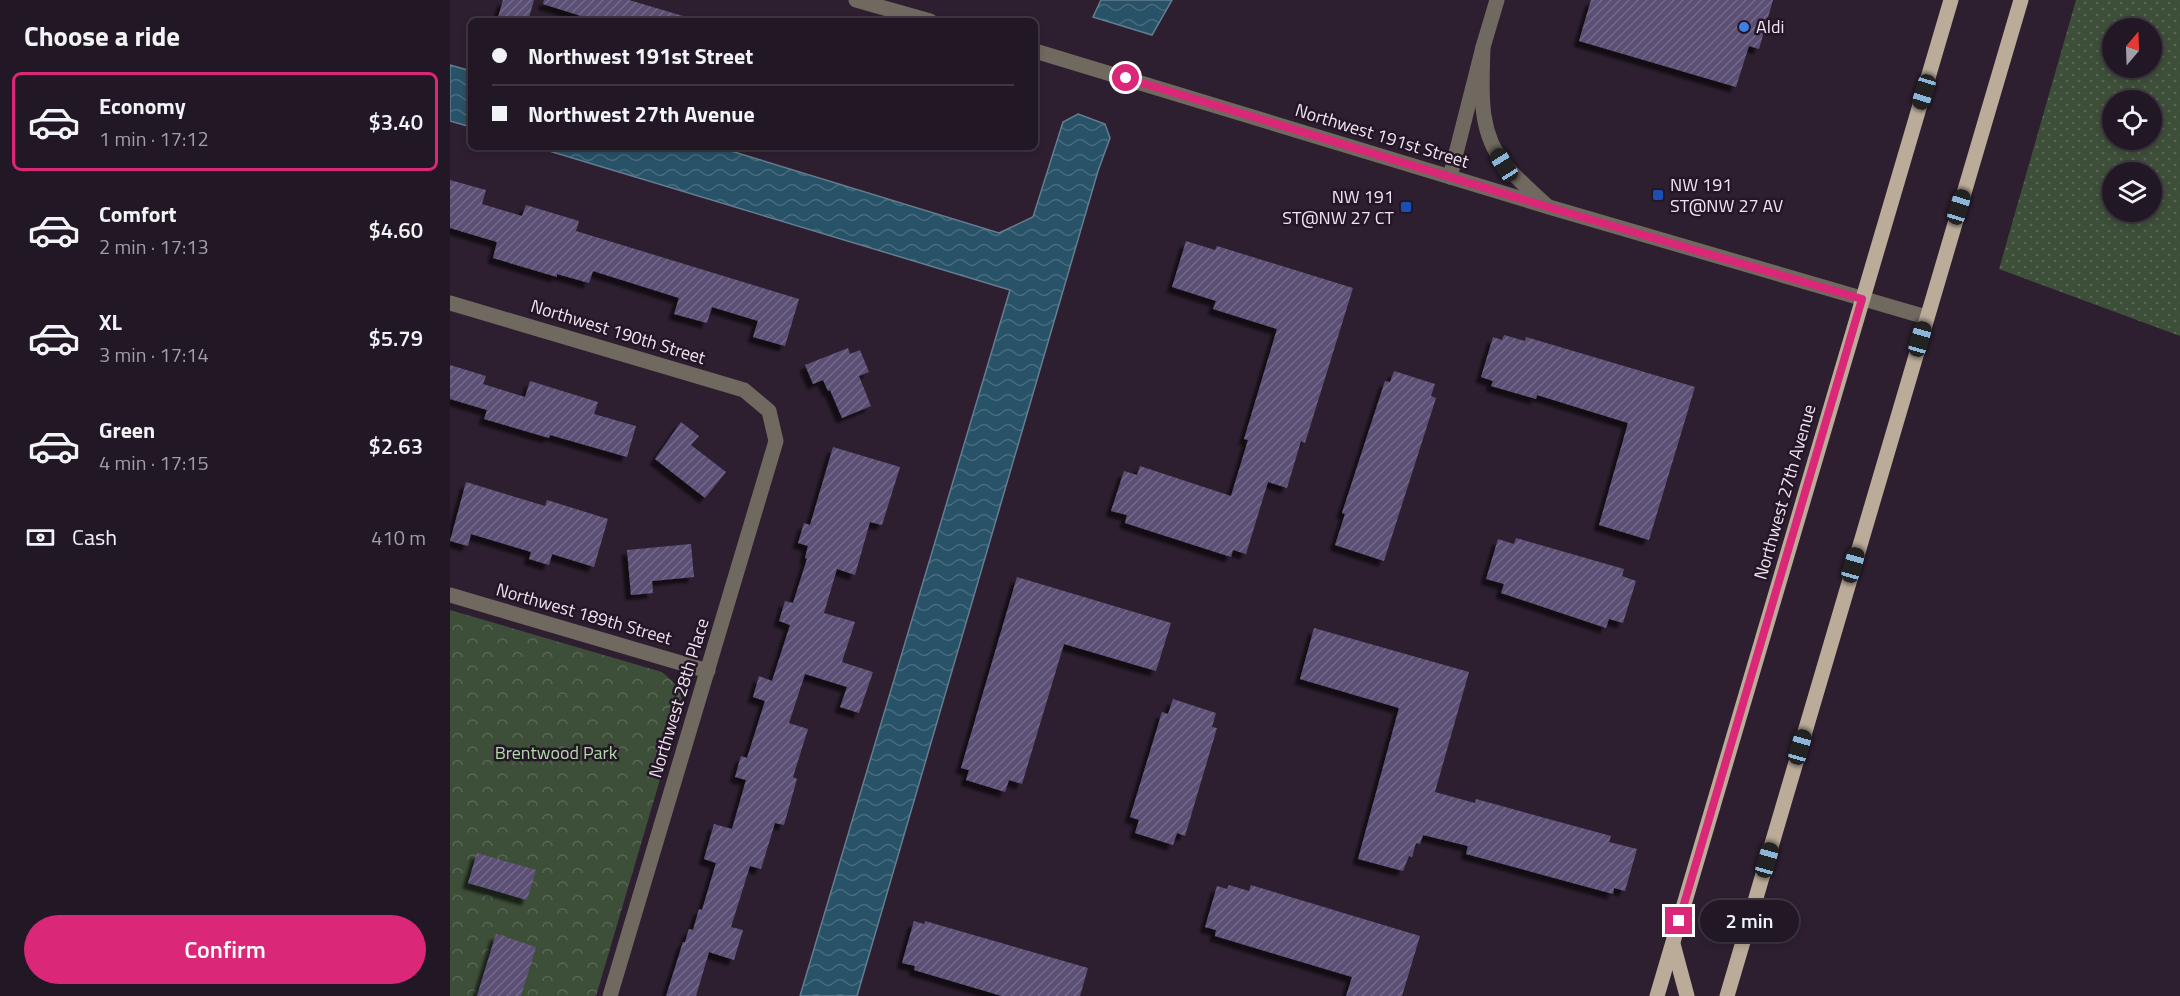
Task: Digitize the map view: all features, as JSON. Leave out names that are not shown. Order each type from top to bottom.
[{"type":"main road","name":"Northwest 27th Avenue","points":[[1657,996],[1951,0]]},
{"type":"main road","points":[[1727,996],[2021,0]]},
{"type":"main road","points":[[1672,943],[1687,996]]},
{"type":"street","points":[[856,0],[919,18]]},
{"type":"street","points":[[1450,177],[1497,0]]},
{"type":"street","points":[[1483,47],[1482,113],[1488,138],[1504,165],[1548,207]]},
{"type":"street","name":"Northwest 191st Street","points":[[1038,52],[1548,207],[1926,317]]},
{"type":"street","name":"Northwest 190th Street","points":[[450,303],[744,390],[769,411]]},
{"type":"street","name":"Northwest 28th Place","points":[[610,996],[776,441],[769,411]]},
{"type":"street","name":"Northwest 189th Street","points":[[450,595],[708,671]]},
{"type":"green space","points":[[2076,0],[2180,0],[2180,336],[1999,269]]},
{"type":"green space","name":"Brentwood Park","points":[[450,610],[662,672],[680,692],[683,702],[596,996],[450,996]]},
{"type":"water","points":[[1101,0],[1172,0],[1152,35],[1093,17]]},
{"type":"water","points":[[450,65],[468,70],[468,126],[450,121]]},
{"type":"water","points":[[1078,114],[1105,124],[1110,138],[1098,171],[857,996],[800,996],[1010,290],[546,150],[728,150],[999,233],[1033,217],[1063,122]]},
{"type":"building","points":[[503,0],[534,0],[529,18],[498,18]]},
{"type":"building","points":[[544,0],[629,0],[683,16],[683,18],[587,18],[543,4]]},
{"type":"building","points":[[1591,0],[1773,0],[1759,49],[1749,46],[1736,87],[1579,41]]},
{"type":"building","points":[[450,180],[486,190],[482,204],[522,216],[526,205],[579,221],[576,231],[799,299],[785,346],[753,337],[758,321],[712,307],[707,323],[674,314],[679,298],[593,271],[589,283],[557,274],[557,277],[493,258],[497,242],[450,228]]},
{"type":"building","points":[[1186,241],[1215,250],[1217,246],[1353,288],[1305,443],[1301,441],[1287,488],[1268,482],[1246,554],[1233,550],[1231,557],[1125,523],[1127,515],[1111,511],[1124,471],[1137,475],[1140,466],[1231,496],[1248,440],[1244,439],[1277,329],[1213,309],[1216,301],[1172,287]]},
{"type":"building","points":[[1504,335],[1525,341],[1526,337],[1695,387],[1649,540],[1599,525],[1628,423],[1537,395],[1536,399],[1491,386],[1493,381],[1481,377],[1493,337],[1502,340]]},
{"type":"building","points":[[848,348],[850,354],[860,350],[869,372],[859,376],[871,406],[842,418],[830,390],[828,391],[823,380],[813,384],[805,365]]},
{"type":"building","points":[[450,365],[486,376],[483,384],[525,397],[530,381],[598,402],[594,414],[636,426],[627,457],[484,419],[487,410],[450,399]]},
{"type":"building","points":[[1394,371],[1435,384],[1431,396],[1436,398],[1384,561],[1335,545],[1345,514],[1342,513],[1385,381],[1390,382]]},
{"type":"building","points":[[681,422],[699,436],[691,445],[726,472],[705,498],[655,459]]},
{"type":"building","points":[[833,447],[900,467],[882,525],[870,522],[855,575],[837,569],[824,613],[855,622],[842,662],[873,672],[859,713],[840,707],[847,687],[805,674],[789,723],[808,729],[793,777],[797,779],[784,825],[775,823],[761,869],[750,866],[731,927],[743,930],[734,960],[709,952],[696,996],[666,996],[683,942],[685,942],[689,929],[693,930],[699,909],[702,910],[716,863],[704,859],[714,824],[732,829],[746,780],[735,777],[741,756],[747,758],[765,701],[753,697],[759,676],[772,681],[790,625],[779,621],[785,601],[793,603],[807,559],[805,558],[808,546],[798,543],[804,523],[810,525]]},
{"type":"building","points":[[466,482],[545,506],[547,500],[608,519],[594,567],[552,554],[549,565],[529,559],[531,552],[471,534],[468,546],[450,541]]},
{"type":"building","points":[[1516,538],[1624,569],[1622,576],[1636,581],[1623,623],[1609,619],[1606,628],[1501,593],[1504,584],[1486,579],[1498,539],[1514,544]]},
{"type":"building","points":[[691,544],[694,577],[652,581],[653,593],[631,595],[627,550]]},
{"type":"building","points":[[1017,577],[1171,623],[1156,671],[1064,644],[1022,784],[1009,780],[1005,792],[966,780],[969,770],[961,768]]},
{"type":"building","points":[[1314,628],[1469,672],[1435,792],[1475,803],[1476,799],[1611,836],[1609,842],[1637,849],[1625,891],[1614,888],[1613,894],[1466,854],[1468,846],[1423,835],[1420,844],[1416,843],[1412,857],[1409,856],[1403,871],[1358,859],[1399,708],[1300,679]]},
{"type":"building","points":[[1173,699],[1216,713],[1212,727],[1217,728],[1185,836],[1177,833],[1173,845],[1135,833],[1139,820],[1130,817],[1162,712],[1168,714]]},
{"type":"building","points":[[477,853],[536,870],[527,900],[468,883]]},
{"type":"building","points":[[1229,885],[1249,891],[1251,885],[1420,936],[1402,996],[1346,996],[1352,977],[1215,936],[1216,930],[1205,927],[1217,886],[1227,889]]},
{"type":"building","points":[[914,921],[924,924],[925,921],[1088,968],[1080,996],[1002,996],[914,970],[915,966],[902,963]]},
{"type":"building","points":[[496,934],[536,947],[521,996],[477,996]]},
{"type":"place","name":"Aldi","points":[[1744,27]]},
{"type":"place","name":"NW 191 ST@NW 27 AV","points":[[1658,195]]},
{"type":"place","name":"NW 191 ST@NW 27 CT","points":[[1406,207]]},
{"type":"route","points":[[1126,78],[1346,147],[1862,299],[1679,921]]}]
